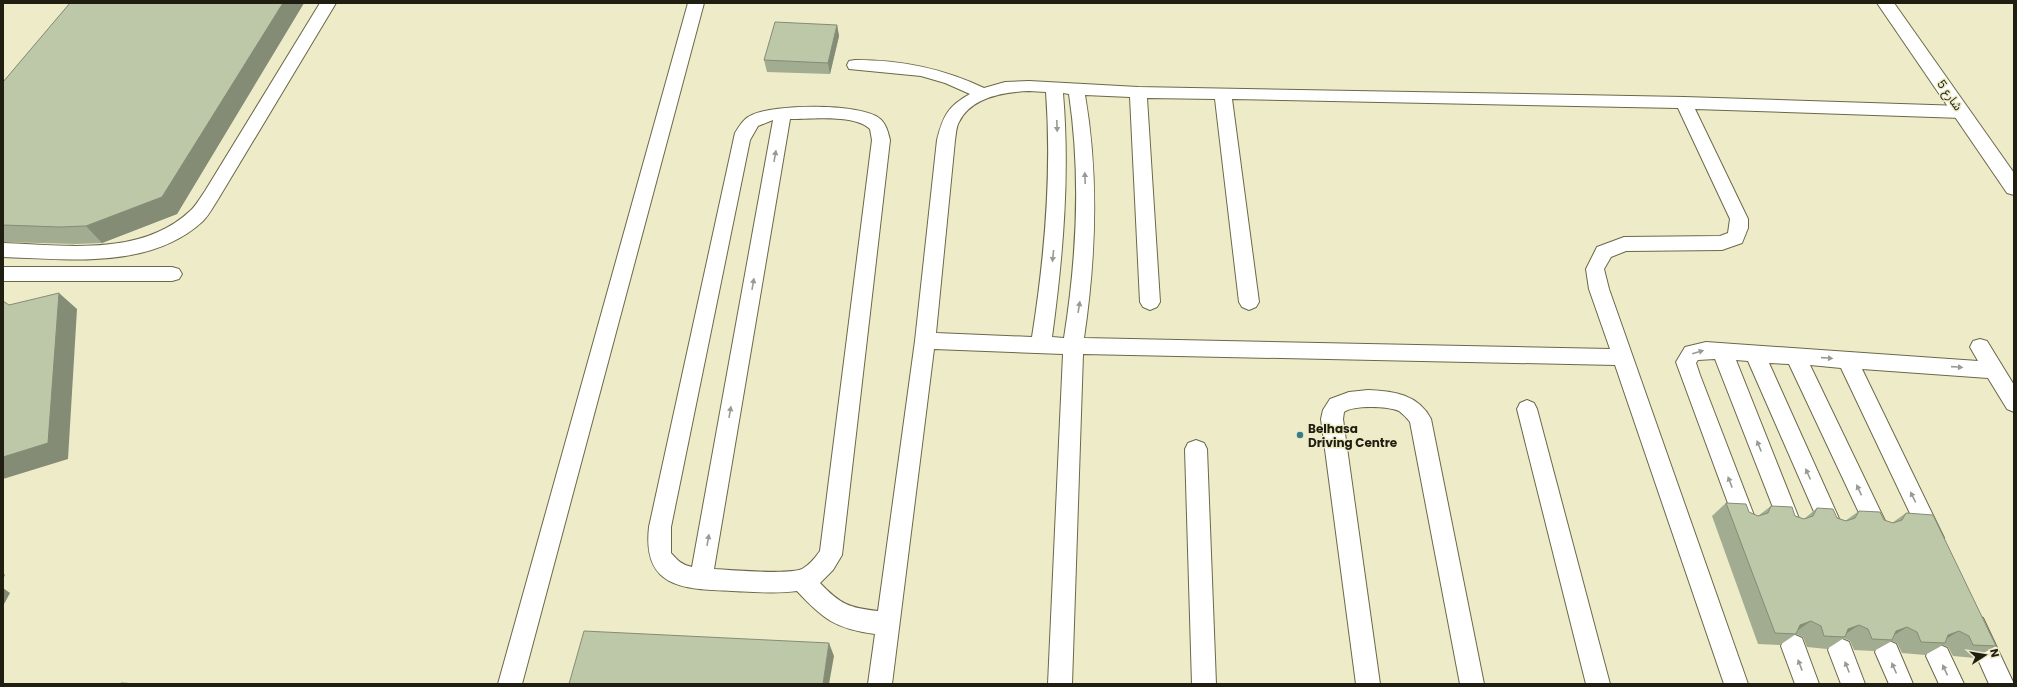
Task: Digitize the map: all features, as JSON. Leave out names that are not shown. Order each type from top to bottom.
[{"type":"street","name":"شارع 5","points":[[1885,3],[2014,188]]},
{"type":"lane","points":[[3,250],[104,252],[136,248],[168,236],[195,218],[211,196],[328,3]]},
{"type":"lane","points":[[510,684],[696,3]]},
{"type":"lane","points":[[855,65],[890,65],[924,70],[955,80],[983,94]]},
{"type":"lane","points":[[880,684],[925,341],[946,140],[950,121],[963,105],[983,94],[1005,87],[1054,87],[1138,92],[1684,103],[1962,112]]},
{"type":"lane","points":[[1040,344],[1050,283],[1056,225],[1058,123],[1054,87]]},
{"type":"lane","points":[[1060,684],[1073,346],[1082,286],[1086,228],[1082,125],[1076,88]]},
{"type":"lane","points":[[1138,92],[1150,302]]},
{"type":"lane","points":[[1223,94],[1249,302]]},
{"type":"lane","points":[[1684,103],[1739,219],[1735,238],[1722,243],[1707,244],[1624,244],[1604,252],[1595,269],[1599,289],[1736,684]]},
{"type":"lane","points":[[701,579],[782,113]]},
{"type":"lane","points":[[782,113],[861,115],[873,121],[880,129],[881,140],[835,538],[831,555],[819,571],[802,580],[781,582],[701,579],[681,575],[665,564],[658,546],[660,526],[744,129],[754,120],[767,115],[782,113]]},
{"type":"lane","points":[[3,274],[172,274]]},
{"type":"lane","points":[[925,341],[1073,346],[1622,356]]},
{"type":"lane","points":[[1980,347],[2014,403]]},
{"type":"lane","points":[[1744,518],[1686,362],[1692,353],[1706,350],[1994,370]]},
{"type":"lane","points":[[1722,351],[1789,521]]},
{"type":"lane","points":[[1755,354],[1830,523]]},
{"type":"lane","points":[[1795,356],[1876,525]]},
{"type":"lane","points":[[1847,359],[1942,557]]},
{"type":"lane","points":[[1368,684],[1332,429],[1332,416],[1337,406],[1350,399],[1401,403],[1412,409],[1420,418],[1472,684]]},
{"type":"lane","points":[[1527,409],[1598,684]]},
{"type":"lane","points":[[1196,449],[1204,684]]},
{"type":"lane","points":[[802,580],[828,607],[838,613],[848,618],[887,624]]},
{"type":"lane","points":[[1965,606],[2002,684]]},
{"type":"lane","points":[[1793,646],[1807,684]]},
{"type":"lane","points":[[1840,650],[1853,684]]},
{"type":"lane","points":[[1887,652],[1901,684]]},
{"type":"lane","points":[[1938,656],[1952,684]]},
{"type":"building","points":[[70,3],[283,3],[162,197],[86,226],[59,227],[3,225],[3,82]]},
{"type":"building","points":[[775,22],[837,25],[828,63],[764,60]]},
{"type":"building","points":[[59,293],[48,443],[3,457],[3,301],[9,305]]},
{"type":"building","points":[[1726,503],[1746,504],[1749,512],[1758,516],[1768,513],[1771,506],[1792,507],[1795,516],[1804,519],[1813,516],[1817,508],[1833,509],[1837,518],[1846,521],[1855,518],[1859,511],[1880,512],[1884,520],[1893,523],[1902,520],[1906,513],[1933,515],[1996,646],[1973,645],[1969,636],[1959,631],[1948,635],[1945,643],[1921,642],[1917,632],[1907,627],[1896,631],[1892,640],[1872,639],[1868,629],[1859,625],[1848,629],[1845,637],[1824,636],[1821,626],[1811,621],[1800,625],[1796,634],[1775,633]]},
{"type":"building","points":[[584,631],[829,643],[823,684],[569,684]]},
{"type":"place","name":"Belhasa Driving Centre","points":[[1300,435]]}]
